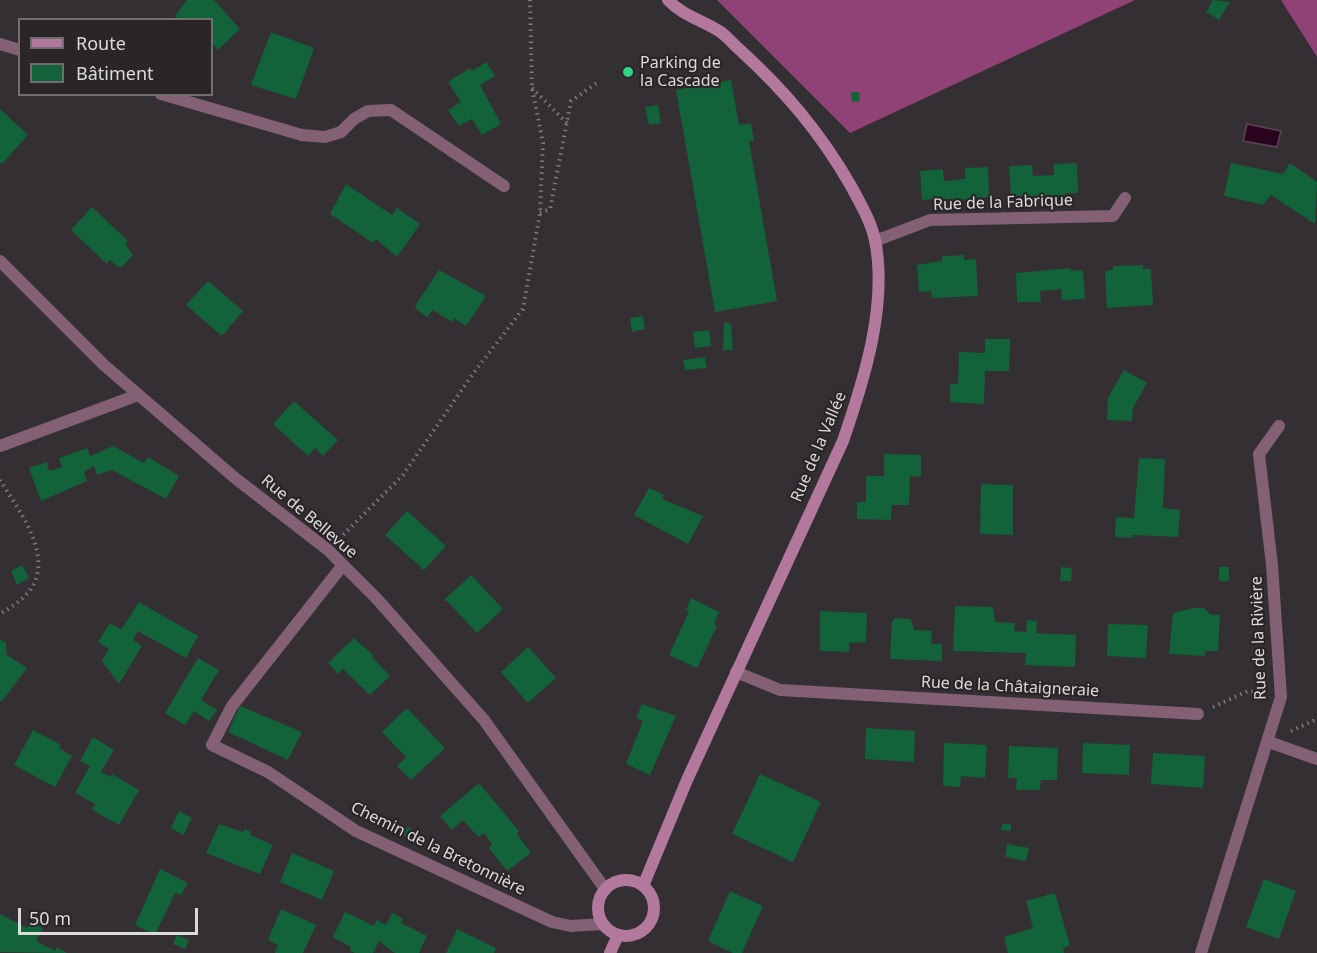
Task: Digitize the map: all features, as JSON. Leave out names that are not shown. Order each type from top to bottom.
[{"type":"street","name":"Rue de la Vallée","points":[[644,886],[736,672],[843,441],[863,384],[872,344],[877,275],[875,241],[862,206],[828,146],[776,84],[719,31],[674,6],[668,0]]},
{"type":"street","points":[[0,44],[18,49]]},
{"type":"street","points":[[168,96],[302,135],[325,137],[341,132],[354,119],[368,111],[391,110],[504,186]]},
{"type":"street","name":"Rue de la Fabrique","points":[[875,241],[930,220],[1113,216],[1125,198]]},
{"type":"street","name":"Rue de Bellevue","points":[[0,261],[104,365],[235,477],[328,550],[377,599],[484,720],[605,889]]},
{"type":"street","points":[[0,446],[138,395]]},
{"type":"street","name":"Rue de la Rivière","points":[[1201,953],[1269,742],[1281,697],[1272,565],[1259,454],[1279,426]]},
{"type":"street","name":"Chemin de la Bretonnière","points":[[343,565],[232,706],[212,745],[268,772],[356,831],[552,922],[571,926],[603,924]]},
{"type":"street","name":"Rue de la Châtaigneraie","points":[[736,672],[780,690],[1198,714]]},
{"type":"street","points":[[1269,742],[1317,759]]},
{"type":"street","points":[[628,880],[644,886],[654,902],[651,921],[637,933],[618,935],[603,924],[598,906],[605,889],[612,884],[628,880]]},
{"type":"street","points":[[610,953],[618,935]]},
{"type":"path","points":[[328,550],[403,475],[472,375],[523,309],[540,213],[543,143],[532,88],[530,0]]},
{"type":"path","points":[[540,213],[550,209],[571,101],[598,82]]},
{"type":"path","points":[[532,88],[567,123]]},
{"type":"path","points":[[0,480],[35,538],[39,560],[34,581],[25,597],[0,614]]},
{"type":"path","points":[[1198,714],[1248,691],[1281,697]]},
{"type":"shaded area","points":[[717,0],[1135,0],[850,133]]},
{"type":"shaded area","points":[[1281,0],[1317,0],[1317,57]]},
{"type":"shaded area","points":[[1247,124],[1281,131],[1277,147],[1243,141]]},
{"type":"building","points":[[187,0],[214,0],[240,29],[218,50],[213,44],[213,18],[176,18],[175,16]]},
{"type":"building","points":[[1213,0],[1230,2],[1219,20],[1206,12]]},
{"type":"building","points":[[271,32],[314,48],[296,99],[251,85]]},
{"type":"building","points":[[486,62],[495,76],[480,85],[501,124],[482,135],[472,119],[459,126],[448,110],[461,102],[448,82],[470,68],[472,71]]},
{"type":"building","points":[[731,80],[739,125],[751,123],[754,141],[749,141],[777,301],[715,312],[676,90]]},
{"type":"building","points":[[851,92],[859,92],[860,101],[852,102]]},
{"type":"building","points":[[658,105],[661,123],[649,125],[645,107]]},
{"type":"building","points":[[0,109],[28,135],[2,164],[0,162]]},
{"type":"building","points":[[1077,163],[1078,193],[1065,193],[1065,196],[1011,196],[1009,166],[1032,165],[1033,176],[1054,175],[1054,164]]},
{"type":"building","points":[[1231,163],[1283,174],[1290,163],[1317,182],[1315,224],[1271,195],[1263,205],[1224,196]]},
{"type":"building","points":[[988,167],[989,197],[934,202],[934,199],[922,200],[920,171],[943,169],[944,181],[965,179],[965,168]]},
{"type":"building","points":[[346,184],[392,215],[397,208],[420,224],[397,257],[376,239],[373,243],[330,214]]},
{"type":"building","points":[[92,207],[128,241],[125,244],[133,255],[122,267],[118,267],[110,260],[107,264],[71,230]]},
{"type":"building","points":[[964,255],[964,260],[976,259],[978,296],[932,298],[931,291],[919,292],[917,265],[942,261],[942,256]]},
{"type":"building","points":[[1143,265],[1143,269],[1151,269],[1153,305],[1107,308],[1105,271],[1113,270],[1113,266]]},
{"type":"building","points":[[1070,268],[1071,271],[1083,270],[1085,299],[1062,300],[1061,289],[1040,291],[1041,302],[1017,302],[1016,273]]},
{"type":"building","points":[[439,270],[486,296],[466,326],[454,318],[452,322],[433,310],[427,317],[415,306]]},
{"type":"building","points":[[208,281],[243,311],[222,336],[186,305]]},
{"type":"building","points":[[643,316],[645,329],[632,332],[630,318]]},
{"type":"building","points":[[724,322],[731,324],[733,350],[723,350]]},
{"type":"building","points":[[709,330],[711,346],[695,348],[693,332]]},
{"type":"building","points":[[985,339],[1010,339],[1009,371],[985,371],[984,404],[950,402],[950,384],[958,384],[959,352],[985,353]]},
{"type":"building","points":[[705,357],[707,368],[685,370],[683,360]]},
{"type":"building","points":[[1124,370],[1147,383],[1133,408],[1132,421],[1107,420],[1108,398]]},
{"type":"building","points":[[294,401],[338,440],[323,456],[315,448],[308,456],[273,424]]},
{"type":"building","points":[[113,446],[144,463],[148,457],[179,476],[166,499],[112,470],[97,475],[94,466],[84,472],[87,481],[41,501],[29,468],[47,462],[49,471],[62,467],[59,458],[87,448],[90,456]]},
{"type":"building","points":[[884,454],[921,455],[921,477],[910,476],[909,505],[892,505],[891,520],[857,519],[857,502],[866,502],[866,476],[884,476]]},
{"type":"building","points":[[1139,458],[1165,459],[1163,508],[1180,510],[1178,537],[1133,535],[1132,538],[1115,537],[1116,517],[1134,518]]},
{"type":"building","points":[[981,484],[1013,485],[1013,535],[980,534]]},
{"type":"building","points":[[649,488],[664,495],[662,499],[703,516],[688,544],[634,515]]},
{"type":"building","points":[[407,511],[446,546],[424,570],[385,535]]},
{"type":"building","points":[[22,565],[29,578],[17,585],[11,571]]},
{"type":"building","points":[[1061,567],[1072,568],[1071,581],[1060,581]]},
{"type":"building","points":[[1219,567],[1229,567],[1229,581],[1219,581]]},
{"type":"building","points":[[471,575],[503,609],[477,633],[445,599]]},
{"type":"building","points":[[691,598],[719,612],[714,624],[717,626],[697,668],[669,655],[689,612],[686,610]]},
{"type":"building","points":[[139,602],[198,636],[186,658],[138,631],[133,640],[142,646],[119,684],[102,661],[109,649],[98,642],[110,623],[120,629],[123,627]]},
{"type":"building","points":[[955,606],[993,607],[995,622],[1015,623],[1014,631],[1026,632],[1027,620],[1037,621],[1036,633],[1076,635],[1075,667],[1025,665],[1026,653],[953,651]]},
{"type":"building","points":[[1204,608],[1211,615],[1220,615],[1218,651],[1205,651],[1205,656],[1169,654],[1173,613]]},
{"type":"building","points":[[820,611],[867,613],[866,642],[849,643],[849,652],[820,651]]},
{"type":"building","points":[[895,618],[911,619],[914,630],[932,631],[931,644],[942,644],[942,661],[890,659],[892,621]]},
{"type":"building","points":[[1108,624],[1148,625],[1146,658],[1107,656]]},
{"type":"building","points":[[354,638],[373,655],[372,657],[390,676],[370,695],[343,669],[338,674],[328,663]]},
{"type":"building","points":[[0,639],[6,643],[7,655],[27,668],[0,701]]},
{"type":"building","points":[[528,647],[556,678],[528,703],[501,672]]},
{"type":"building","points":[[198,658],[219,670],[201,700],[217,710],[209,721],[194,711],[185,725],[165,713]]},
{"type":"building","points":[[642,704],[676,716],[650,775],[626,764],[643,721],[636,718]]},
{"type":"building","points":[[240,706],[302,732],[288,760],[228,732]]},
{"type":"building","points":[[407,708],[445,748],[411,780],[397,766],[406,757],[382,732]]},
{"type":"building","points":[[866,728],[915,731],[914,762],[865,759]]},
{"type":"building","points":[[33,730],[61,745],[59,748],[72,756],[55,787],[14,765]]},
{"type":"building","points":[[93,737],[114,750],[101,772],[111,777],[112,774],[139,790],[119,825],[92,810],[95,804],[75,793],[90,766],[80,761]]},
{"type":"building","points":[[944,743],[987,745],[985,778],[961,776],[960,787],[943,786]]},
{"type":"building","points":[[1083,743],[1130,745],[1129,775],[1082,773]]},
{"type":"building","points":[[1009,746],[1058,748],[1057,780],[1041,780],[1040,790],[1016,790],[1017,778],[1008,778]]},
{"type":"building","points":[[1153,753],[1205,756],[1203,788],[1151,784]]},
{"type":"building","points":[[760,774],[821,802],[793,862],[732,834]]},
{"type":"building","points":[[479,783],[519,831],[517,834],[531,853],[507,871],[489,848],[492,844],[484,833],[478,837],[463,820],[452,830],[440,816]]},
{"type":"building","points":[[179,811],[192,818],[183,835],[171,828]]},
{"type":"building","points":[[219,824],[243,832],[245,829],[251,832],[250,835],[273,845],[260,874],[206,853]]},
{"type":"building","points":[[1002,824],[1011,824],[1011,831],[1001,830]]},
{"type":"building","points":[[408,827],[420,834],[413,841],[401,834]]},
{"type":"building","points":[[1007,844],[1029,848],[1026,861],[1005,857]]},
{"type":"building","points":[[292,853],[334,871],[322,900],[280,882]]},
{"type":"building","points":[[160,869],[188,883],[181,895],[175,893],[155,935],[135,925]]},
{"type":"building","points":[[1264,879],[1296,891],[1279,939],[1246,927]]},
{"type":"building","points":[[730,891],[763,906],[742,953],[733,953],[708,941]]},
{"type":"building","points":[[1055,893],[1070,945],[1063,948],[1064,953],[1008,953],[1004,937],[1033,928],[1026,901]]},
{"type":"building","points":[[281,909],[316,925],[303,953],[275,953],[278,945],[268,940]]},
{"type":"building","points":[[345,912],[374,926],[377,920],[386,925],[392,913],[403,919],[401,923],[427,936],[419,953],[395,953],[379,941],[373,953],[355,953],[350,951],[351,947],[333,937]]},
{"type":"building","points":[[0,914],[27,928],[30,922],[43,928],[36,941],[55,951],[57,947],[67,953],[0,952]]},
{"type":"building","points":[[457,929],[496,948],[494,953],[446,953]]},
{"type":"building","points":[[177,935],[189,940],[185,949],[173,944]]},
{"type":"place","name":"Parking de la Cascade","points":[[628,72]]}]
